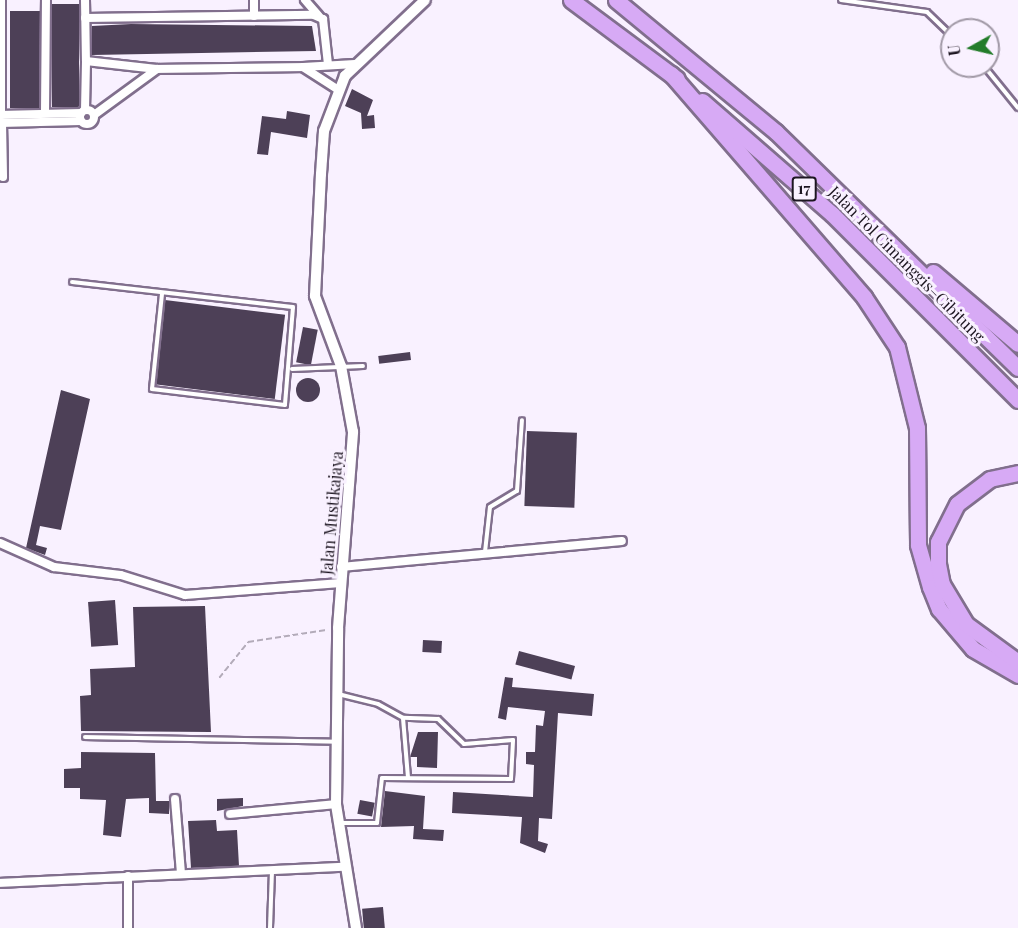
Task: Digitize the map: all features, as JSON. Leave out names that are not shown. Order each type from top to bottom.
[{"type":"highway","name":"Jalan Tol Cimanggis–Cibitung","points":[[571,0],[671,75],[832,214],[1018,399]]},
{"type":"highway","name":"Jalan Tol Cimanggis–Cibitung","points":[[616,0],[687,54],[844,196],[1018,368]]},
{"type":"highway","points":[[671,75],[858,290],[892,338],[913,396],[918,545],[930,587],[939,609],[973,649],[1018,675]]},
{"type":"highway","points":[[844,196],[1018,344]]},
{"type":"highway","points":[[1018,473],[990,479],[957,504],[938,542],[938,564],[942,584],[966,624],[1018,662]]},
{"type":"street","points":[[2,0],[3,177]]},
{"type":"street","points":[[45,112],[46,0]]},
{"type":"street","points":[[82,115],[86,62],[85,0]]},
{"type":"street","points":[[254,0],[254,15]]},
{"type":"street","points":[[305,0],[320,16],[328,64]]},
{"type":"street","name":"Jalan Mustikajaya","points":[[356,928],[336,804],[341,583],[352,432],[341,366],[315,296],[324,131],[337,89],[355,64],[425,0]]},
{"type":"street","points":[[85,18],[320,16]]},
{"type":"street","points":[[86,62],[157,69],[303,68],[328,64],[355,64]]},
{"type":"street","points":[[303,68],[337,89]]},
{"type":"street","points":[[1,119],[45,112],[82,115],[90,124],[94,115],[157,69]]},
{"type":"street","points":[[1,119],[82,115]]},
{"type":"street","points":[[342,567],[622,541]]},
{"type":"street","points":[[0,543],[54,567],[121,575],[185,595],[341,583]]},
{"type":"street","points":[[175,799],[181,874]]},
{"type":"street","points":[[230,814],[336,804]]},
{"type":"street","points":[[0,882],[345,867]]},
{"type":"street","points":[[128,876],[128,928]]},
{"type":"lane","points":[[841,0],[927,12],[940,24]]},
{"type":"lane","points":[[994,78],[1018,108]]},
{"type":"lane","points":[[72,282],[162,294],[294,307],[292,369],[282,406],[152,389],[162,294]]},
{"type":"lane","points":[[292,369],[363,366]]},
{"type":"lane","points":[[485,553],[490,507],[517,491],[522,420]]},
{"type":"lane","points":[[337,694],[378,704],[403,718],[438,719],[464,744],[513,743],[508,782],[381,778],[377,823],[338,823]]},
{"type":"lane","points":[[403,718],[408,778]]},
{"type":"lane","points":[[85,737],[337,742]]},
{"type":"lane","points":[[270,928],[272,871]]},
{"type":"path","points":[[219,678],[248,642],[320,631]]},
{"type":"building","points":[[52,4],[79,4],[79,107],[52,107]]},
{"type":"building","points":[[10,11],[40,11],[40,108],[10,108]]},
{"type":"building","points":[[131,24],[312,26],[316,51],[92,55],[92,26]]},
{"type":"building","points":[[352,89],[373,100],[367,116],[374,115],[375,128],[362,129],[361,113],[345,106]]},
{"type":"building","points":[[287,111],[310,115],[307,138],[271,132],[268,155],[257,154],[262,116],[286,119]]},
{"type":"building","points":[[165,300],[285,315],[275,399],[155,384]]},
{"type":"building","points":[[303,327],[318,330],[311,365],[296,362]]},
{"type":"building","points":[[410,352],[411,360],[379,364],[378,356]]},
{"type":"building","points":[[308,378],[316,382],[320,390],[316,398],[308,402],[300,398],[296,390],[300,382]]},
{"type":"building","points":[[61,390],[90,399],[61,530],[40,526],[36,545],[47,548],[45,555],[26,548]]},
{"type":"building","points":[[527,431],[577,433],[574,508],[524,506]]},
{"type":"building","points":[[115,600],[118,645],[91,647],[88,602]]},
{"type":"building","points":[[205,606],[211,732],[81,731],[80,696],[91,695],[90,669],[135,667],[133,607]]},
{"type":"building","points":[[423,640],[442,641],[441,653],[422,652]]},
{"type":"building","points":[[519,651],[575,666],[571,680],[515,665]]},
{"type":"building","points":[[505,677],[513,678],[512,687],[594,694],[592,716],[558,713],[552,819],[539,818],[538,841],[548,844],[545,853],[520,843],[522,817],[452,813],[453,792],[533,797],[534,765],[526,764],[526,752],[535,752],[536,725],[543,726],[545,711],[508,707],[506,720],[498,718]]},
{"type":"building","points":[[418,732],[438,732],[437,768],[417,767],[417,757],[410,757]]},
{"type":"building","points":[[81,752],[155,753],[156,801],[169,801],[169,814],[149,813],[149,798],[126,799],[121,837],[103,835],[106,800],[80,799],[80,788],[64,788],[64,769],[81,768]]},
{"type":"building","points":[[385,791],[425,796],[423,829],[444,830],[443,841],[413,839],[414,826],[381,827]]},
{"type":"building","points":[[243,798],[243,806],[217,811],[217,799]]},
{"type":"building","points":[[360,800],[375,803],[372,817],[357,814]]},
{"type":"building","points":[[216,820],[217,831],[237,830],[239,866],[191,868],[188,821]]},
{"type":"building","points":[[383,907],[385,928],[364,928],[362,909]]}]
